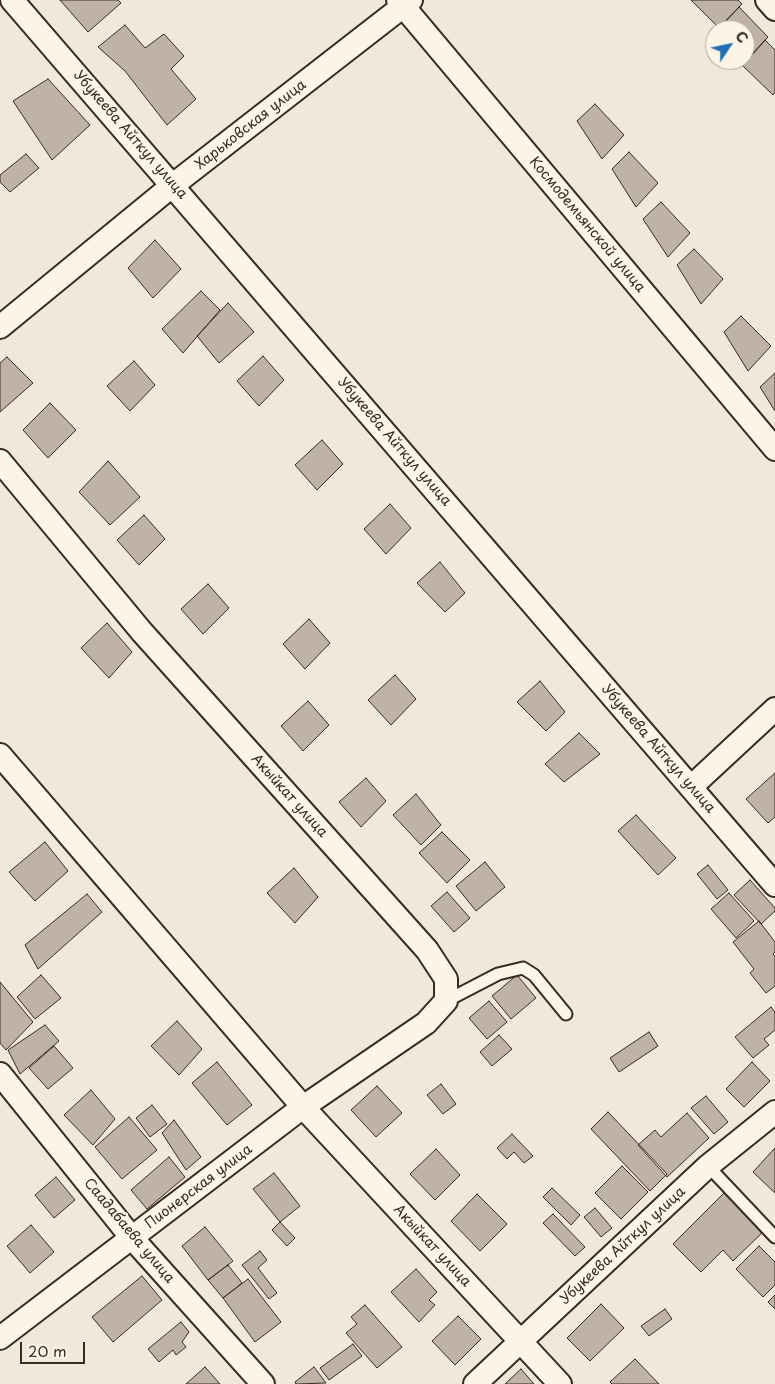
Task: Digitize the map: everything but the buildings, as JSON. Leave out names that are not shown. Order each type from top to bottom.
[{"type":"street","name":"Убукеева Айткул улица","points":[[12,0],[775,885]]},
{"type":"street","points":[[767,0],[775,9]]},
{"type":"street","name":"Харьковская улица","points":[[0,328],[173,185],[404,2]]},
{"type":"street","name":"Космодемьянской улица","points":[[404,2],[775,449]]},
{"type":"street","name":"Акыйкат улица","points":[[0,461],[142,632],[427,950],[446,979],[446,1001]]},
{"type":"street","points":[[691,787],[775,710]]},
{"type":"street","name":"Акыйкат улица","points":[[0,755],[303,1107],[560,1384]]},
{"type":"street","points":[[303,1107],[426,1023],[446,1001]]},
{"type":"street","name":"Саадабаева улица","points":[[0,1074],[132,1238],[263,1384]]},
{"type":"street","name":"Пионерская улица","points":[[0,1338],[303,1107]]},
{"type":"street","name":"Убукеева Айткул улица","points":[[476,1384],[708,1166],[775,1112]]},
{"type":"lane","points":[[446,1001],[498,974],[523,968],[534,975],[566,1014]]},
{"type":"lane","points":[[708,1166],[775,1237]]}]
